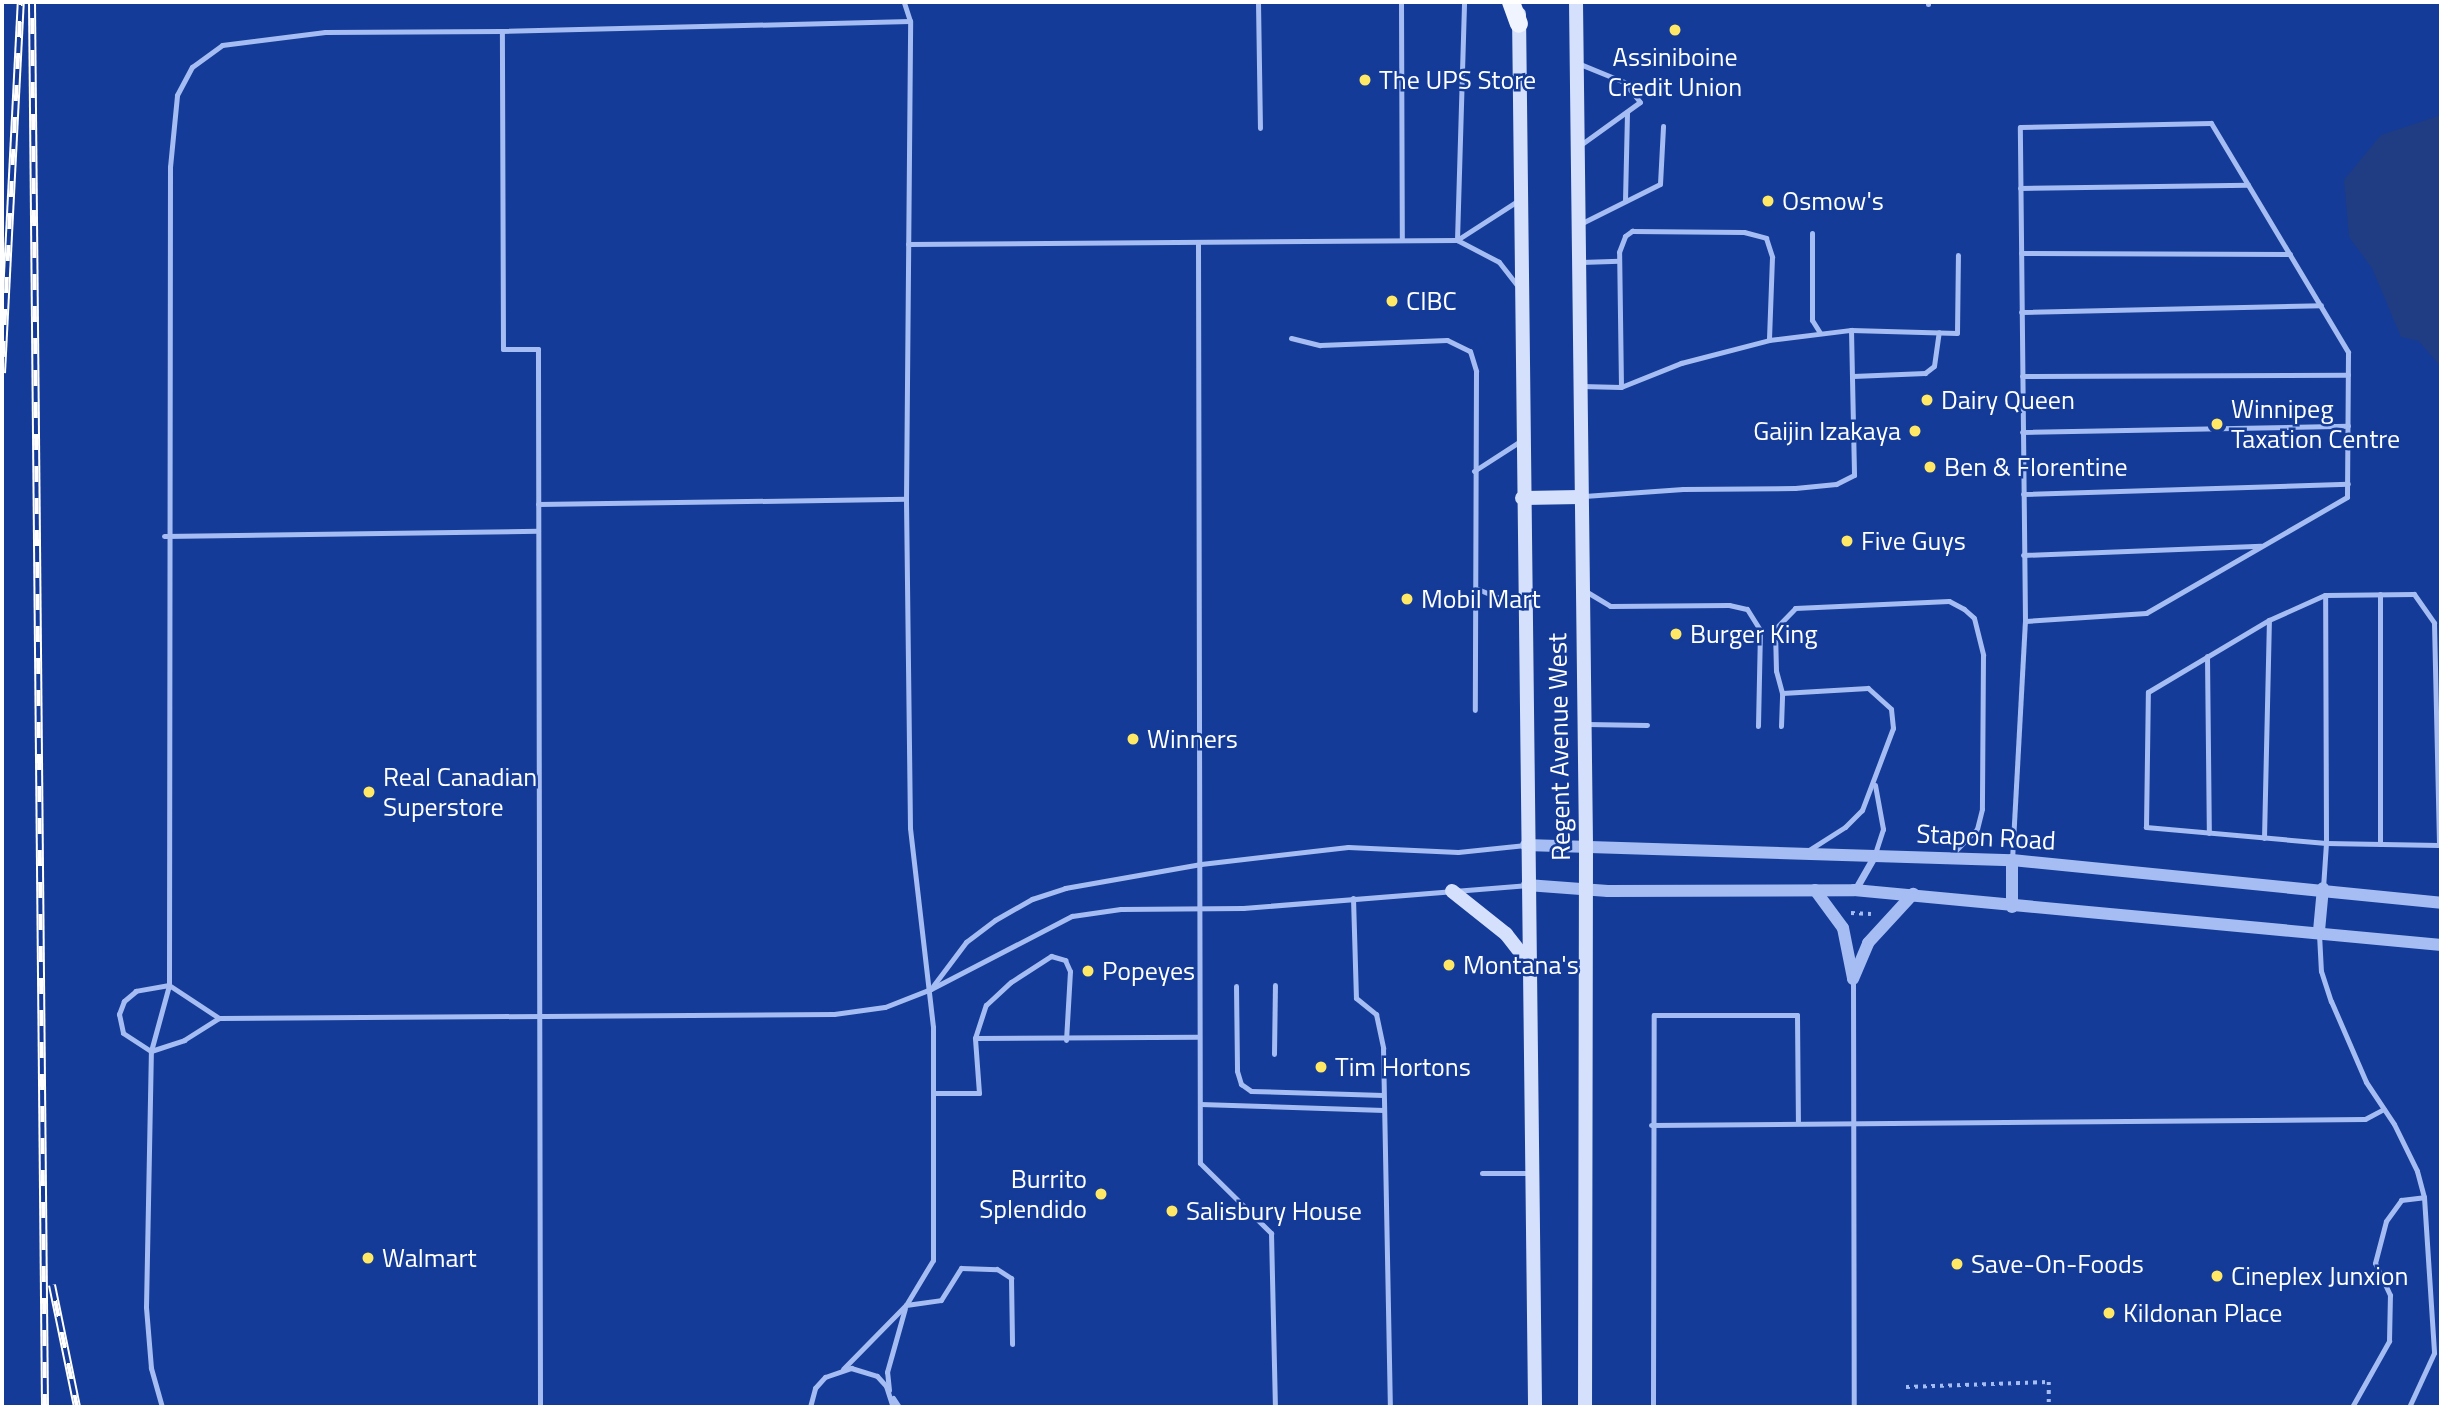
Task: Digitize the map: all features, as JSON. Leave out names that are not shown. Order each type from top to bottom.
[{"type":"main road","points":[[1511,2],[1519,24]]},
{"type":"main road","name":"Regent Avenue West","points":[[1519,2],[1522,498],[1535,1407]]},
{"type":"main road","name":"Regent Avenue West","points":[[1576,2],[1586,847],[1585,1407]]},
{"type":"main road","points":[[1522,498],[1580,497]]},
{"type":"main road","points":[[1452,891],[1506,934],[1528,962]]},
{"type":"street","name":"Stapon Road","points":[[1526,845],[2012,860],[2323,888],[2441,903]]},
{"type":"street","points":[[1854,890],[1875,854]]},
{"type":"street","points":[[2012,860],[2012,907]]},
{"type":"street","points":[[1527,886],[1585,890],[1854,890],[1913,894],[2012,907],[2319,931],[2441,945]]},
{"type":"street","points":[[2319,931],[2323,888]]},
{"type":"street","points":[[1815,890],[1843,928],[1853,979]]},
{"type":"street","points":[[1853,979],[1868,943],[1913,894]]},
{"type":"lane","points":[[810,1407],[816,1388],[825,1377],[843,1369],[906,1305],[933,1260],[931,989],[910,828],[906,499],[910,21],[904,2]]},
{"type":"lane","points":[[1258,2],[1260,128]]},
{"type":"lane","points":[[1401,2],[1402,239]]},
{"type":"lane","points":[[1457,240],[1464,2]]},
{"type":"lane","points":[[162,1407],[151,1368],[146,1307],[151,1051],[170,985],[173,536],[170,157],[177,95],[192,67],[222,45],[325,32],[502,31],[910,21]]},
{"type":"lane","points":[[502,31],[503,349],[538,349],[540,1407]]},
{"type":"lane","points":[[1577,62],[1624,82],[1640,102],[1577,148]]},
{"type":"lane","points":[[1625,201],[1627,112]]},
{"type":"lane","points":[[2012,860],[2025,621],[2020,127],[2211,123],[2348,352],[2347,497],[2146,612],[2025,621]]},
{"type":"lane","points":[[1577,226],[1660,184],[1663,127]]},
{"type":"lane","points":[[2020,188],[2248,185]]},
{"type":"lane","points":[[1457,240],[1520,200]]},
{"type":"lane","points":[[1621,387],[1619,261],[1625,236],[1632,231],[1744,232],[1766,238],[1772,257],[1769,340]]},
{"type":"lane","points":[[1812,233],[1812,320],[1820,333]]},
{"type":"lane","points":[[908,244],[1198,244],[1457,240],[1499,262],[1521,289]]},
{"type":"lane","points":[[1198,244],[1201,864],[1197,1037],[1200,1163],[1271,1233],[1275,1407]]},
{"type":"lane","points":[[2021,253],[2290,254]]},
{"type":"lane","points":[[1581,386],[1621,387],[1681,363],[1769,340],[1851,330],[1957,333],[1958,255]]},
{"type":"lane","points":[[1579,262],[1619,261]]},
{"type":"lane","points":[[2021,312],[2321,305]]},
{"type":"lane","points":[[1580,497],[1836,484],[1854,475],[1851,330]]},
{"type":"lane","points":[[1853,376],[1925,373],[1934,366],[1939,332]]},
{"type":"lane","points":[[1291,338],[1320,345],[1462,344],[1474,360],[1475,710]]},
{"type":"lane","points":[[2022,376],[2348,375]]},
{"type":"lane","points":[[2022,432],[2348,426]]},
{"type":"lane","points":[[1474,471],[1522,440]]},
{"type":"lane","points":[[2023,494],[2348,484]]},
{"type":"lane","points":[[538,504],[906,499]]},
{"type":"lane","points":[[164,536],[538,531]]},
{"type":"lane","points":[[2023,555],[2264,546]]},
{"type":"lane","points":[[1581,586],[1610,606],[1729,605],[1748,610],[1760,630],[1758,726]]},
{"type":"lane","points":[[1475,588],[1525,609]]},
{"type":"lane","points":[[2380,594],[2380,844]]},
{"type":"lane","points":[[2380,594],[2414,594],[2434,624],[2439,845],[2326,843],[2146,827],[2148,692],[2269,620],[2325,595],[2380,594]]},
{"type":"lane","points":[[2323,888],[2326,843],[2325,595]]},
{"type":"lane","points":[[1781,726],[1782,693],[1776,671],[1776,629],[1795,608],[1949,601],[1964,609],[1974,618],[1983,654],[1982,809],[1977,829],[1949,857]]},
{"type":"lane","points":[[2264,838],[2269,620]]},
{"type":"lane","points":[[2207,656],[2208,833]]},
{"type":"lane","points":[[1782,693],[1868,688],[1884,698],[1891,709],[1893,728],[1875,785],[1862,810],[1845,827],[1805,852]]},
{"type":"lane","points":[[1584,724],[1647,725]]},
{"type":"lane","points":[[1875,785],[1883,829],[1875,854]]},
{"type":"lane","points":[[931,989],[967,942],[1032,899],[1065,888],[1201,864],[1348,847],[1458,852],[1526,845]]},
{"type":"lane","points":[[151,1051],[184,1040],[219,1018],[834,1014],[885,1007],[931,989],[1072,916],[1198,905],[1244,908],[1527,886]]},
{"type":"lane","points":[[1353,898],[1356,998],[1376,1014],[1383,1048],[1390,1407]]},
{"type":"lane","points":[[2319,931],[2322,971],[2331,1001],[2366,1082],[2384,1108],[2417,1171],[2424,1197],[2438,1354],[2409,1407]]},
{"type":"lane","points":[[933,1093],[979,1093],[975,1038],[986,1005],[1041,960],[1058,957],[1070,971],[1066,1040]]},
{"type":"lane","points":[[1853,979],[1854,1407]]},
{"type":"lane","points":[[151,1051],[123,1033],[119,1014],[124,1001],[136,991],[170,985],[219,1018]]},
{"type":"lane","points":[[1274,1054],[1275,985]]},
{"type":"lane","points":[[1236,986],[1237,1071],[1241,1084],[1251,1091],[1383,1095]]},
{"type":"lane","points":[[1653,1407],[1651,1125],[1654,1015],[1797,1015],[1798,1123]]},
{"type":"lane","points":[[975,1038],[1066,1040],[1197,1037]]},
{"type":"lane","points":[[1200,1104],[1384,1110]]},
{"type":"lane","points":[[1651,1125],[2365,1119],[2384,1108]]},
{"type":"lane","points":[[1482,1173],[1532,1173]]},
{"type":"lane","points":[[2352,1407],[2389,1341],[2390,1295],[2375,1263],[2386,1221],[2401,1200],[2424,1197]]},
{"type":"lane","points":[[906,1305],[941,1300],[961,1268],[997,1269],[1011,1278],[1012,1344]]},
{"type":"lane","points":[[893,1407],[887,1371],[906,1305]]},
{"type":"lane","points":[[843,1369],[865,1370],[889,1393],[899,1407]]},
{"type":"path","points":[[1846,913],[1881,914]]},
{"type":"path","points":[[1906,1387],[2049,1382],[2049,1407]]},
{"type":"water","points":[[2441,115],[2441,367],[2419,341],[2401,337],[2372,268],[2349,237],[2344,180],[2381,135]]},
{"type":"railway","points":[[2,373],[21,2]]},
{"type":"railway","points":[[32,2],[45,1407]]},
{"type":"railway","points":[[52,1285],[77,1407]]},
{"type":"place","name":"Assiniboine Credit Union","points":[[1675,30]]},
{"type":"place","name":"The UPS Store","points":[[1365,80]]},
{"type":"place","name":"Osmow's","points":[[1768,201]]},
{"type":"place","name":"CIBC","points":[[1392,301]]},
{"type":"place","name":"Dairy Queen","points":[[1927,400]]},
{"type":"place","name":"Winnipeg Taxation Centre","points":[[2217,424]]},
{"type":"place","name":"Gaijin Izakaya","points":[[1915,431]]},
{"type":"place","name":"Ben & Florentine","points":[[1930,467]]},
{"type":"place","name":"Five Guys","points":[[1847,541]]},
{"type":"place","name":"Mobil Mart","points":[[1407,599]]},
{"type":"place","name":"Burger King","points":[[1676,634]]},
{"type":"place","name":"Winners","points":[[1133,739]]},
{"type":"place","name":"Real Canadian Superstore","points":[[369,792]]},
{"type":"place","name":"Montana's","points":[[1449,965]]},
{"type":"place","name":"Popeyes","points":[[1088,971]]},
{"type":"place","name":"Tim Hortons","points":[[1321,1067]]},
{"type":"place","name":"Burrito Splendido","points":[[1101,1194]]},
{"type":"place","name":"Salisbury House","points":[[1172,1211]]},
{"type":"place","name":"Walmart","points":[[368,1258]]},
{"type":"place","name":"Save-On-Foods","points":[[1957,1264]]},
{"type":"place","name":"Cineplex Junxion","points":[[2217,1276]]},
{"type":"place","name":"Kildonan Place","points":[[2109,1313]]}]
